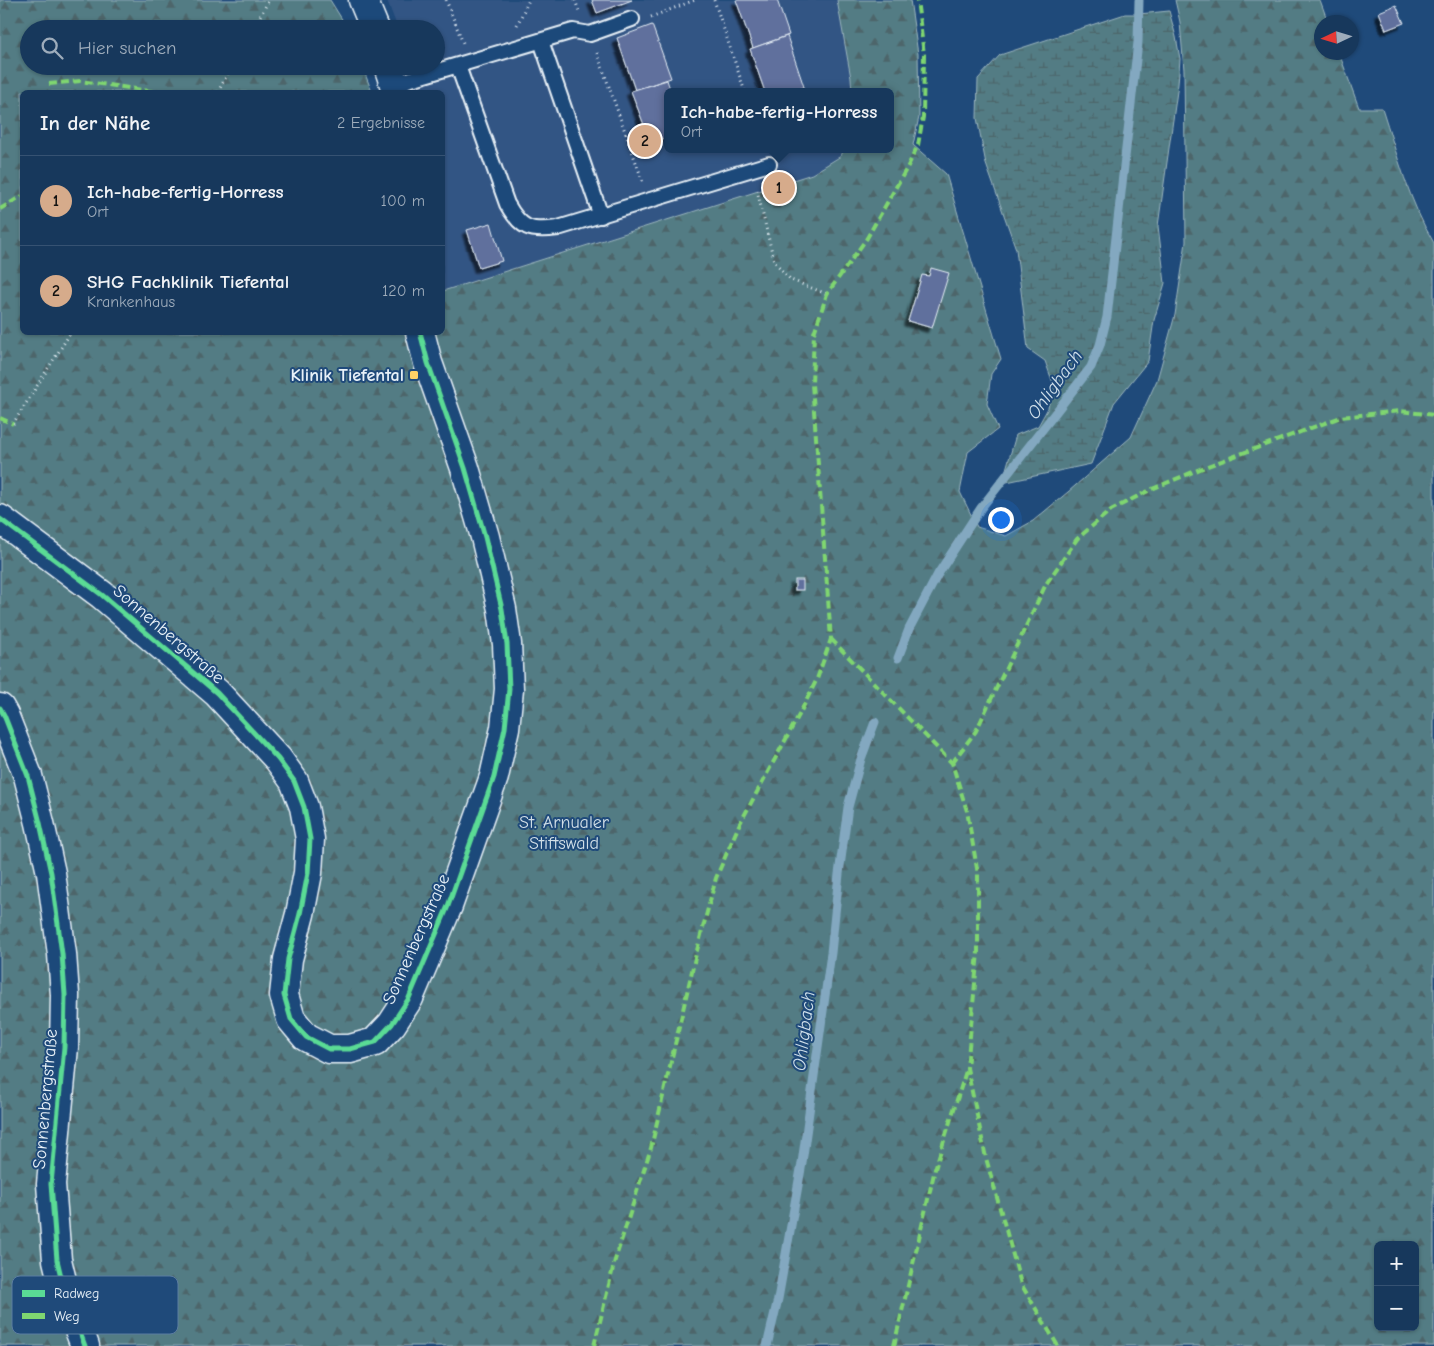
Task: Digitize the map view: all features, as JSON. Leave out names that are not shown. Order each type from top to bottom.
[{"type":"street","points":[[363,0],[371,20]]},
{"type":"street","name":"Sonnenbergstraße","points":[[0,519],[102,594],[217,693],[278,759],[294,781],[304,807],[310,839],[308,873],[288,959],[284,996],[291,1019],[306,1037],[329,1049],[350,1049],[375,1042],[392,1024],[409,998],[448,906],[494,778],[506,728],[509,689],[507,644],[502,609],[485,537],[466,468],[428,363],[421,335]]},
{"type":"street","name":"Sonnenbergstraße","points":[[0,708],[28,776],[51,873],[59,925],[65,995],[64,1047],[52,1200],[57,1260],[61,1276]]},
{"type":"street","name":"Sonnenbergstraße","points":[[81,1334],[85,1346]]},
{"type":"lane","points":[[445,68],[573,31],[590,34],[632,19]]},
{"type":"lane","points":[[541,41],[601,216]]},
{"type":"lane","points":[[464,64],[507,204],[514,217],[526,227],[544,230],[558,228],[769,164]]},
{"type":"lane","points":[[392,81],[417,75]]},
{"type":"path","points":[[258,20],[270,0]]},
{"type":"path","points":[[446,0],[464,64]]},
{"type":"path","points":[[576,0],[650,201]]},
{"type":"path","points":[[665,11],[695,0]]},
{"type":"path","points":[[714,0],[744,88]]},
{"type":"path","points":[[219,90],[227,75]]},
{"type":"path","points":[[752,170],[774,260],[791,280],[827,294]]},
{"type":"path","points":[[13,424],[69,335]]},
{"type":"shaded area","points":[[387,0],[837,0],[852,88],[664,88],[664,153],[842,153],[841,156],[812,174],[445,290],[445,90],[414,90],[411,75],[445,75],[445,20],[395,20]]},
{"type":"green space","name":"St. Arnualer Stiftswald","points":[[0,0],[330,0],[342,20],[20,20],[20,75],[365,75],[371,90],[20,90],[20,335],[445,335],[445,290],[812,174],[841,156],[842,153],[894,153],[894,88],[852,88],[837,0],[910,0],[918,54],[919,117],[913,145],[946,174],[1001,359],[991,374],[987,404],[998,429],[968,452],[960,492],[977,527],[1006,536],[1033,521],[1131,437],[1157,380],[1175,315],[1186,242],[1184,70],[1180,22],[1175,0],[1320,0],[1325,15],[1314,15],[1314,60],[1342,60],[1359,108],[1382,108],[1398,160],[1417,211],[1434,243],[1434,1346],[0,1346]]},
{"type":"green space","points":[[1169,11],[1180,59],[1158,226],[1165,283],[1154,320],[1148,361],[1114,403],[1091,464],[1002,483],[1016,435],[1038,426],[1048,408],[1053,383],[1045,361],[1028,349],[1016,249],[986,164],[977,118],[978,79],[1000,55],[1125,14]]},
{"type":"building","points":[[592,0],[632,0],[597,13]]},
{"type":"building","points":[[736,0],[777,0],[789,35],[753,48]]},
{"type":"building","points":[[1396,5],[1404,23],[1386,30],[1379,12]]},
{"type":"building","points":[[652,25],[671,78],[635,90],[617,38]]},
{"type":"building","points":[[787,36],[804,87],[764,88],[750,49]]},
{"type":"building","points":[[667,80],[670,88],[664,88],[664,138],[651,143],[631,91]]},
{"type":"building","points":[[491,223],[502,261],[479,268],[467,230]]},
{"type":"building","points":[[931,268],[949,273],[932,328],[908,321],[922,275],[929,276]]},
{"type":"building","points":[[795,580],[803,580],[803,590],[795,590]]},
{"type":"waterway","name":"Ohligbach","points":[[898,658],[909,629],[938,574],[981,508],[1091,367],[1100,345],[1107,317],[1138,42],[1139,0]]},
{"type":"waterway","name":"Ohligbach","points":[[767,1346],[778,1299],[802,1163],[831,953],[848,807],[861,759],[875,722]]},
{"type":"marked path","points":[[594,1346],[615,1260],[651,1148],[695,958],[716,878],[739,825],[817,679],[831,639],[812,384],[814,333],[827,294],[867,238],[918,145],[923,117],[924,54],[917,0]]},
{"type":"marked path","points":[[49,84],[80,81],[143,90]]},
{"type":"marked path","points":[[0,209],[20,197]]},
{"type":"marked path","points":[[952,763],[976,731],[1046,584],[1077,539],[1111,510],[1152,489],[1205,467],[1341,417],[1400,411],[1434,415]]},
{"type":"marked path","points":[[0,418],[13,424]]},
{"type":"marked path","points":[[831,639],[952,763],[967,811],[978,874],[978,952],[967,1068],[986,1158],[1021,1284],[1058,1346]]},
{"type":"marked path","points":[[894,1346],[935,1169],[967,1068]]},
{"type":"cycle path","points":[[0,519],[102,595],[217,693],[278,759],[294,781],[304,807],[310,839],[308,873],[288,959],[284,995],[291,1019],[306,1037],[329,1049],[350,1049],[375,1042],[392,1024],[409,998],[448,906],[494,777],[505,728],[509,689],[507,644],[502,609],[485,537],[465,468],[428,363],[421,335]]},
{"type":"cycle path","points":[[0,708],[28,776],[40,823],[51,873],[62,954],[65,995],[64,1047],[51,1184],[57,1260],[61,1276]]},
{"type":"cycle path","points":[[81,1334],[85,1346]]},
{"type":"place","name":"SHG Fachklinik Tiefental","points":[[645,141]]},
{"type":"place","name":"Ich-habe-fertig-Horress","points":[[779,188]]},
{"type":"place","name":"Klinik Tiefental","points":[[414,375]]}]
